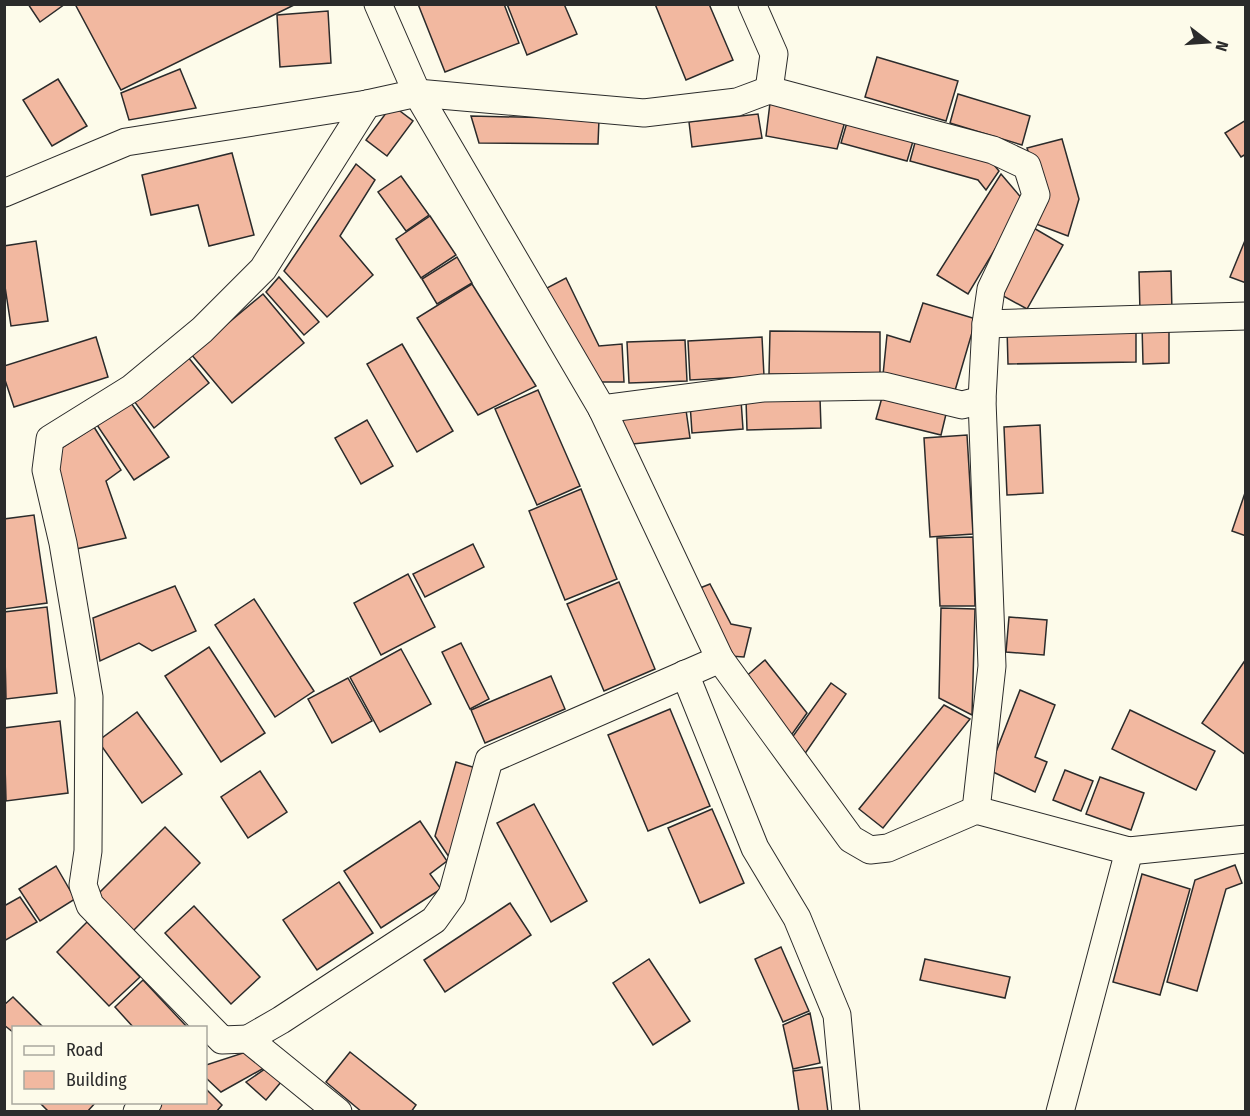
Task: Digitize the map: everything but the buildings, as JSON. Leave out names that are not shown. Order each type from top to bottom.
[{"type":"street","points":[[378,4],[417,93],[602,409],[720,659],[851,839],[870,850],[888,848],[976,810],[1129,851],[1245,839]]},
{"type":"street","points":[[752,4],[774,54],[769,90]]},
{"type":"street","points":[[4,193],[126,142],[367,104],[417,93],[644,113],[737,102],[769,90],[993,150],[1027,166],[1036,195],[991,289],[986,324],[982,400],[992,666],[976,810]]},
{"type":"street","points":[[338,1112],[225,1044],[90,905],[83,885],[88,851],[89,697],[63,543],[46,470],[50,439],[132,388],[202,330],[263,269],[367,104]]},
{"type":"street","points":[[986,324],[1245,316]]},
{"type":"street","points":[[602,409],[764,388],[884,386],[962,405],[982,400]]},
{"type":"street","points":[[225,1044],[281,1020],[434,920],[452,895],[489,760],[720,659]]},
{"type":"street","points":[[685,674],[755,848],[797,918],[837,1015],[846,1112]]},
{"type":"street","points":[[1060,1112],[1129,851]]}]
